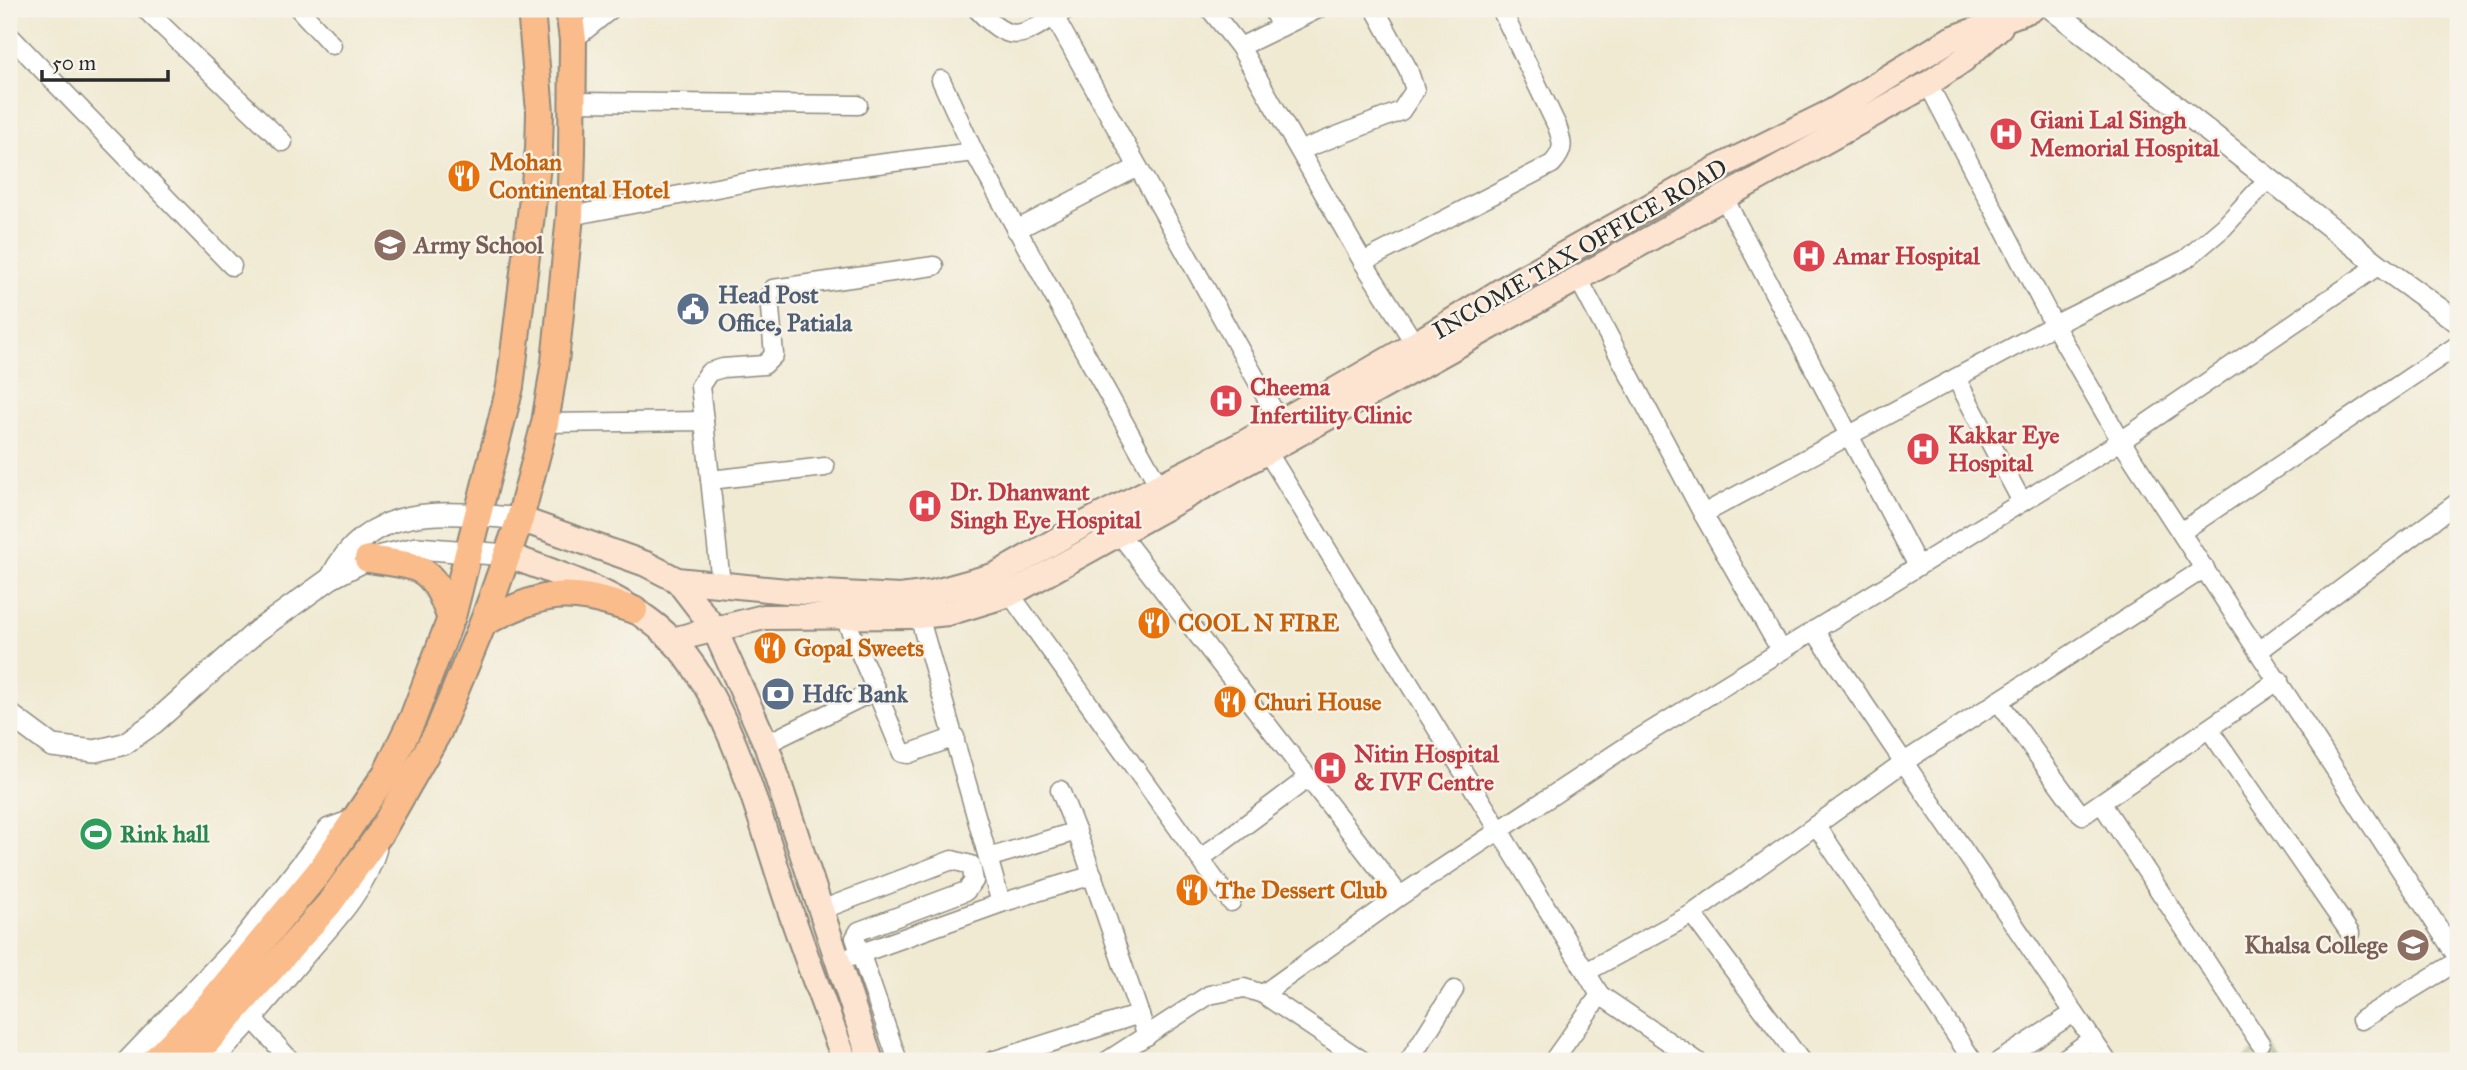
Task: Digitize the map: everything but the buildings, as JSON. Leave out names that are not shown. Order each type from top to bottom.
[{"type":"main road","points":[[154,1061],[208,1006],[277,925],[359,817],[387,772],[413,719],[451,619],[510,387],[536,184],[540,112],[531,9]]},
{"type":"main road","points":[[190,1061],[329,904],[382,832],[438,732],[483,623],[520,519],[545,423],[570,216],[574,102],[573,40],[569,9]]},
{"type":"main road","name":"INCOME TAX OFFICE ROAD","points":[[1003,584],[1133,499],[1280,422],[1332,404],[1415,344],[1520,279],[1718,168],[1833,111],[1951,39],[2006,21],[2032,9]]},
{"type":"main road","points":[[672,640],[764,617],[919,616],[948,613],[1003,584],[1118,532],[1268,453],[1332,404],[1578,278],[1928,84],[1963,60],[2006,21]]},
{"type":"main road","points":[[520,519],[646,564],[677,580],[787,591],[900,597],[1003,584]]},
{"type":"main road","points":[[507,555],[586,584],[634,610],[672,640],[714,700],[761,818],[786,901],[845,1061]]},
{"type":"main road","points":[[368,559],[414,565],[425,570],[440,588],[451,619]]},
{"type":"main road","points":[[677,580],[714,628],[766,744],[821,910],[849,958],[871,1061]]},
{"type":"main road","points":[[483,623],[528,600],[553,595],[590,597],[634,610]]},
{"type":"street","points":[[145,9],[283,142]]},
{"type":"street","points":[[299,9],[332,45]]},
{"type":"street","points":[[573,40],[611,9]]},
{"type":"street","points":[[976,9],[995,29],[1006,34],[1026,31],[1061,13],[1138,167],[1280,422]]},
{"type":"street","points":[[1210,9],[1240,47],[1363,262],[1415,344]]},
{"type":"street","points":[[1272,9],[1282,27]]},
{"type":"street","points":[[1240,47],[1318,9]]},
{"type":"street","points":[[1301,150],[1401,111],[1410,102],[1415,90],[1408,69],[1375,9]]},
{"type":"street","points":[[1363,262],[1552,164],[1562,154],[1563,143],[1557,125],[1501,9]]},
{"type":"street","points":[[2052,9],[2379,265],[2458,322]]},
{"type":"street","points":[[9,35],[232,266]]},
{"type":"street","points":[[941,80],[974,152],[1159,486]]},
{"type":"street","points":[[1928,84],[2054,325],[2121,441],[2260,650],[2458,959],[2361,1020]]},
{"type":"street","points":[[574,102],[858,105]]},
{"type":"street","points":[[570,216],[774,177],[974,152]]},
{"type":"street","points":[[1016,230],[1138,167]]},
{"type":"street","points":[[1703,514],[2054,325],[2186,259],[2224,226],[2269,178]]},
{"type":"street","points":[[1724,198],[1918,566]]},
{"type":"street","points":[[1264,994],[1400,896],[1630,744],[2121,441],[2379,265]]},
{"type":"street","points":[[721,584],[700,386],[709,372],[723,368],[764,365],[774,355],[769,296],[773,289],[934,266]]},
{"type":"street","points":[[1578,278],[1703,514],[1780,651]]},
{"type":"street","points":[[2181,532],[2458,345]]},
{"type":"street","points":[[1956,378],[2022,502]]},
{"type":"street","points":[[545,423],[704,421]]},
{"type":"street","points":[[1268,453],[1600,995],[1697,1061]]},
{"type":"street","points":[[710,480],[825,467]]},
{"type":"street","points":[[2260,650],[2458,502]]},
{"type":"street","points":[[331,578],[342,555],[360,537],[386,524],[440,513],[520,519]]},
{"type":"street","points":[[1118,532],[1400,896]]},
{"type":"street","points":[[9,714],[52,746],[94,751],[124,744],[154,723],[257,631],[331,578],[368,559],[417,548],[507,555]]},
{"type":"street","points":[[1586,972],[1692,914],[1903,762],[2205,568]]},
{"type":"street","points":[[1003,584],[1231,902]]},
{"type":"street","points":[[844,616],[902,752],[908,754],[955,737]]},
{"type":"street","points":[[919,616],[1001,903]]},
{"type":"street","points":[[1814,630],[2107,1061]]},
{"type":"street","points":[[1998,701],[2078,811],[2088,814],[2279,680]]},
{"type":"street","points":[[766,744],[876,690]]},
{"type":"street","points":[[2208,729],[2350,933]]},
{"type":"street","points":[[1200,859],[1308,778]]},
{"type":"street","points":[[1060,790],[1093,875],[1147,1036]]},
{"type":"street","points":[[2102,804],[2260,1043]]},
{"type":"street","points":[[125,1061],[241,940],[328,828],[359,817]]},
{"type":"street","points":[[1816,825],[1973,1061]]},
{"type":"street","points":[[989,858],[1077,831]]},
{"type":"street","points":[[213,1061],[253,1019],[348,905],[373,864],[382,832]]},
{"type":"street","points":[[821,910],[953,860],[971,865],[974,881],[965,891],[859,932],[856,938],[849,958],[898,1061]]},
{"type":"street","points":[[849,958],[1001,903],[1093,875]]},
{"type":"street","points":[[1692,914],[1801,1061]]},
{"type":"street","points":[[1107,1061],[1209,995],[1244,988],[1264,994],[1363,1061]]},
{"type":"street","points":[[1409,1061],[1454,990]]},
{"type":"street","points":[[1553,1061],[1600,995]]},
{"type":"street","points":[[1999,1061],[2074,1013]]},
{"type":"street","points":[[992,1061],[1140,1014]]},
{"type":"street","points":[[253,1019],[291,1061]]},
{"type":"street","points":[[2061,1061],[2092,1039]]},
{"type":"green space","points":[[2268,1040],[2281,1061],[2242,1061]]},
{"type":"place","name":"Giani Lal Singh Memorial Hospital","points":[[2006,134]]},
{"type":"place","name":"Mohan Continental Hotel","points":[[464,176]]},
{"type":"place","name":"Army School","points":[[390,245]]},
{"type":"place","name":"Amar Hospital","points":[[1809,256]]},
{"type":"place","name":"Head Post Office, Patiala","points":[[693,309]]},
{"type":"place","name":"Cheema Infertility Clinic","points":[[1226,401]]},
{"type":"place","name":"Kakkar Eye Hospital","points":[[1923,449]]},
{"type":"place","name":"Dr. Dhanwant Singh Eye Hospital","points":[[925,506]]},
{"type":"place","name":"COOL N FIRE","points":[[1154,623]]},
{"type":"place","name":"Gopal Sweets","points":[[770,648]]},
{"type":"place","name":"Hdfc Bank","points":[[778,694]]},
{"type":"place","name":"Churi House","points":[[1230,702]]},
{"type":"place","name":"Nitin Hospital & IVF Centre","points":[[1330,768]]},
{"type":"place","name":"Rink hall","points":[[96,834]]},
{"type":"place","name":"The Dessert Club","points":[[1192,890]]},
{"type":"place","name":"Khalsa College","points":[[2413,945]]}]
